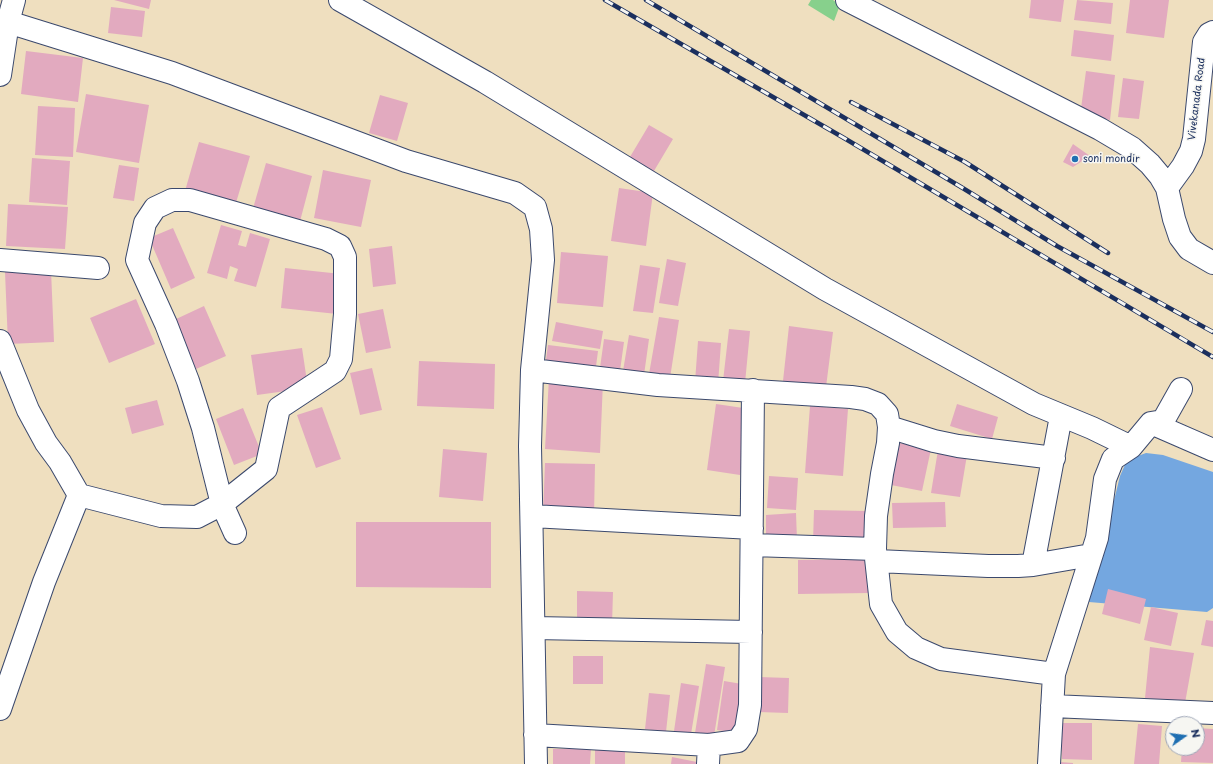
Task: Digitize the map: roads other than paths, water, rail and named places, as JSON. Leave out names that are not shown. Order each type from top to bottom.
[{"type":"street","points":[[0,75],[8,22],[14,0]]},
{"type":"street","points":[[340,0],[485,82],[825,289],[1034,404],[1092,428],[1131,447]]},
{"type":"street","points":[[847,0],[1100,129],[1132,148],[1150,164],[1160,176],[1167,188],[1180,237],[1189,249],[1213,263]]},
{"type":"street","points":[[8,22],[172,73],[406,160],[515,193],[535,207],[541,229],[542,260],[532,370],[530,446],[536,764]]},
{"type":"street","name":"Vivekanada Road","points":[[1167,188],[1183,166],[1191,151],[1194,139],[1204,42],[1209,34],[1213,32]]},
{"type":"street","points":[[0,341],[28,410],[46,443],[60,462],[79,495],[161,516],[197,517],[222,504],[266,469],[279,408],[335,371],[341,359],[344,314],[345,257],[340,246],[326,239],[190,200],[172,200],[155,208],[144,223],[137,260],[166,324],[188,381],[203,428],[222,504],[235,533]]},
{"type":"street","points":[[0,260],[98,268]]},
{"type":"street","points":[[532,370],[658,385],[753,390],[865,399],[878,404],[886,414],[889,427],[888,443],[876,516],[876,555],[881,604],[896,632],[916,648],[941,659],[1054,674]]},
{"type":"street","points":[[1049,764],[1054,674],[1097,538],[1105,479],[1113,459],[1131,447],[1151,423],[1163,421],[1181,389]]},
{"type":"street","points":[[535,735],[709,755],[738,741],[746,729],[750,706],[753,390]]},
{"type":"street","points":[[1033,565],[1061,416]]},
{"type":"street","points":[[1151,423],[1213,450]]},
{"type":"street","points":[[889,427],[958,446],[1054,458]]},
{"type":"street","points":[[0,709],[44,582],[79,495]]},
{"type":"street","points":[[532,516],[752,536],[876,555],[988,566],[1033,565],[1091,555]]},
{"type":"street","points":[[534,628],[751,632]]},
{"type":"street","points":[[1052,706],[1213,713]]},
{"type":"water","points":[[1146,453],[1163,455],[1213,472],[1213,608],[1207,612],[1089,602],[1120,476],[1127,460]]},
{"type":"railway","points":[[605,0],[844,138],[1213,357]]},
{"type":"railway","points":[[646,0],[961,187],[1057,246],[1213,332]]},
{"type":"railway","points":[[851,102],[965,162],[1108,253]]},
{"type":"place","name":"soni mondir","points":[[1075,159]]}]
